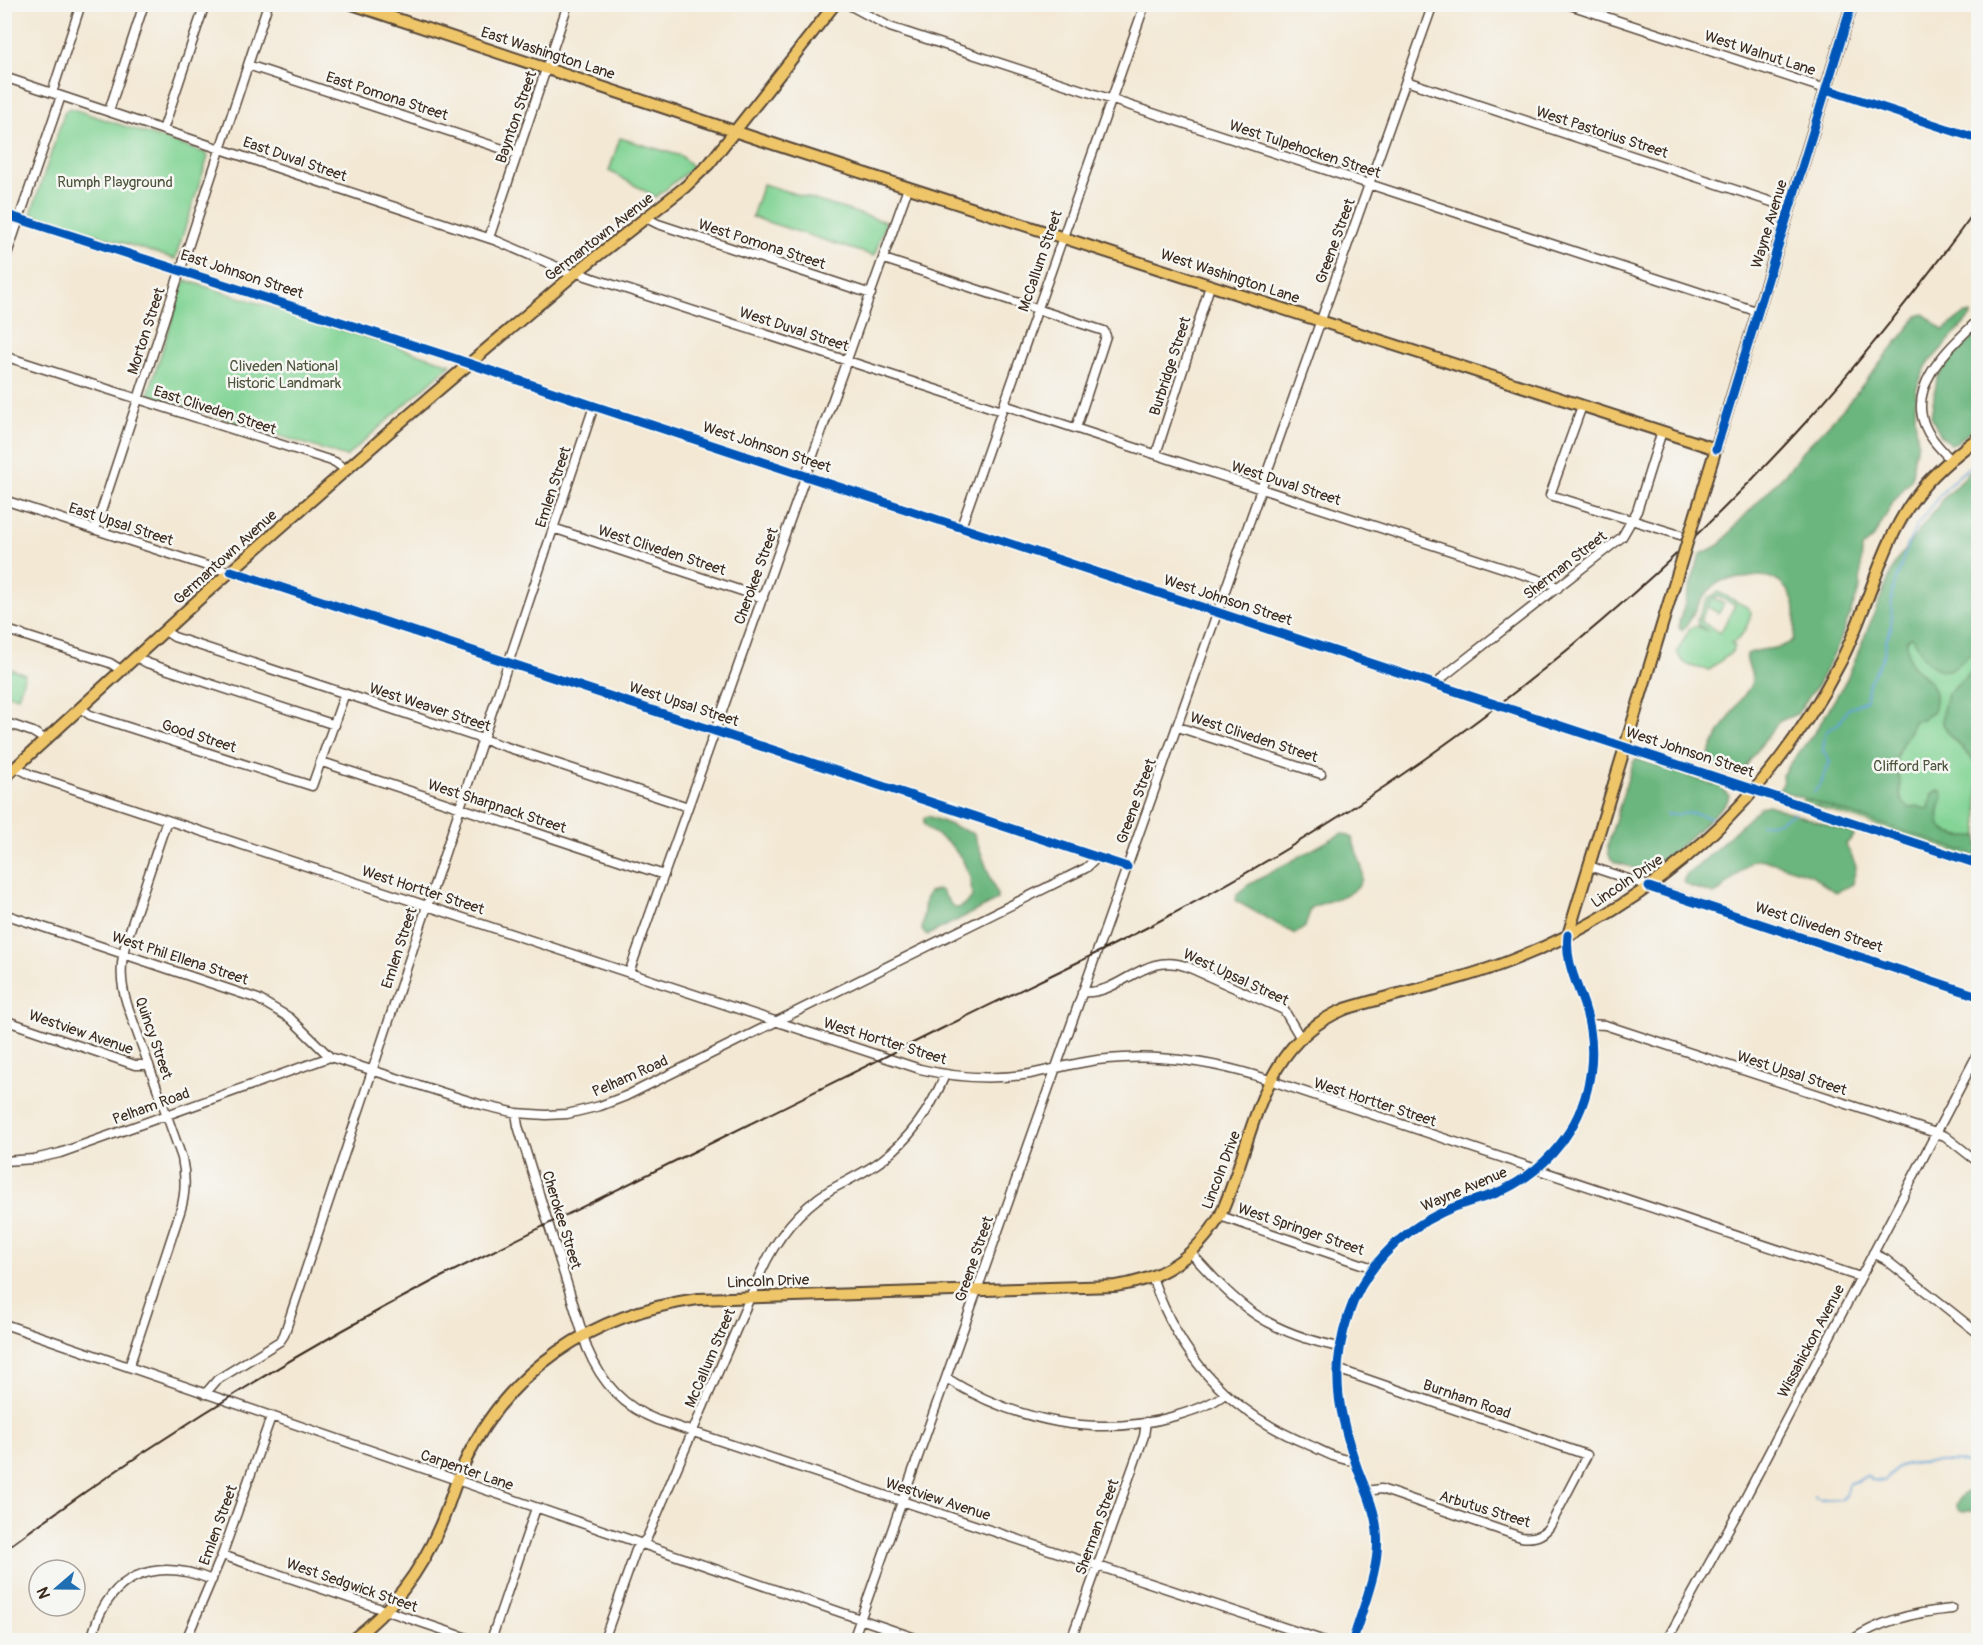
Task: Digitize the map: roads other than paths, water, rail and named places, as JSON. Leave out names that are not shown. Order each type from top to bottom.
[{"type":"main road","name":"East Washington Lane","points":[[352,4],[735,132]]},
{"type":"main road","name":"Germantown Avenue","points":[[4,778],[121,670],[346,470],[575,273],[697,177],[835,4]]},
{"type":"main road","name":"Wayne Avenue","points":[[1568,935],[1852,4]]},
{"type":"main road","name":"West Washington Lane","points":[[735,132],[1716,449]]},
{"type":"main road","name":"Lincoln Drive","points":[[352,1641],[401,1593],[424,1559],[440,1526],[456,1480],[478,1437],[509,1395],[545,1361],[583,1335],[620,1317],[658,1305],[698,1299],[1115,1286],[1152,1277],[1191,1253],[1208,1235],[1220,1216],[1269,1081],[1280,1062],[1300,1037],[1322,1020],[1345,1009],[1475,974],[1524,956],[1568,935],[1650,887],[1708,839],[1756,790],[1802,729],[1832,679],[1860,620],[1887,547],[1900,520],[1926,483],[1950,459],[1978,438]]},
{"type":"street","points":[[51,93],[81,4]]},
{"type":"street","points":[[109,111],[144,4]]},
{"type":"street","points":[[163,130],[205,4]]},
{"type":"street","name":"Morton Street","points":[[95,530],[268,4]]},
{"type":"street","name":"Baynton Street","points":[[489,238],[568,4]]},
{"type":"street","name":"West Tulpehocken Street","points":[[847,4],[890,27],[1758,312]]},
{"type":"street","name":"McCallum Street","points":[[962,527],[1145,4]]},
{"type":"street","name":"Greene Street","points":[[853,1641],[1433,4]]},
{"type":"street","name":"West Walnut Lane","points":[[1567,4],[1978,139]]},
{"type":"street","name":"East Pomona Street","points":[[248,64],[518,154]]},
{"type":"street","name":"East Duval Street","points":[[4,77],[489,238],[575,273]]},
{"type":"street","name":"West Pastorius Street","points":[[1406,81],[1790,208]]},
{"type":"street","points":[[4,263],[62,96]]},
{"type":"street","name":"Cherokee Street","points":[[629,973],[909,188]]},
{"type":"street","name":"East Johnson Street","points":[[4,214],[469,364]]},
{"type":"street","name":"West Pomona Street","points":[[646,218],[658,224],[871,294]]},
{"type":"street","points":[[884,259],[1106,333],[1076,428]]},
{"type":"street","name":"West Duval Street","points":[[575,273],[847,361],[1076,428],[1546,582],[1558,588]]},
{"type":"street","name":"Burbridge Street","points":[[1156,454],[1210,286]]},
{"type":"street","points":[[1950,459],[1930,436],[1924,425],[1921,404],[1923,394],[1929,377],[1938,363],[1978,320]]},
{"type":"street","name":"East Cliveden Street","points":[[4,356],[335,462],[346,470]]},
{"type":"street","name":"West Johnson Street","points":[[469,364],[1978,864]]},
{"type":"street","name":"Emlen Street","points":[[205,1394],[213,1383],[280,1341],[284,1335],[594,406]]},
{"type":"street","points":[[1582,406],[1550,495],[1680,535]]},
{"type":"street","name":"Sherman Street","points":[[1437,685],[1444,676],[1615,543],[1626,532],[1633,520],[1662,431]]},
{"type":"street","name":"East Upsal Street","points":[[4,500],[207,566],[231,571]]},
{"type":"street","name":"West Cliveden Street","points":[[553,528],[763,598]]},
{"type":"street","name":"West Upsal Street","points":[[231,571],[1127,867]]},
{"type":"street","points":[[4,629],[110,663],[121,670]]},
{"type":"street","name":"West Weaver Street","points":[[165,631],[174,637],[688,807]]},
{"type":"street","points":[[136,657],[147,663],[335,725]]},
{"type":"street","points":[[322,762],[345,693]]},
{"type":"street","name":"Good Street","points":[[80,708],[90,715],[312,786],[322,762]]},
{"type":"street","points":[[4,723],[33,732],[46,740]]},
{"type":"street","name":"West Cliveden Street","points":[[1178,727],[1321,774]]},
{"type":"street","name":"West Sharpnack Street","points":[[322,762],[664,876]]},
{"type":"street","name":"West Hortter Street","points":[[16,768],[31,775],[906,1065],[945,1075],[1006,1077],[1106,1059],[1161,1058],[1213,1064],[1860,1277]]},
{"type":"street","name":"Quincy Street","points":[[129,1367],[184,1198],[184,1168],[122,987],[121,970],[123,953],[167,820]]},
{"type":"street","name":"Pelham Road","points":[[4,1161],[34,1159],[60,1153],[330,1057],[482,1106],[516,1113],[567,1114],[600,1106],[626,1096],[1086,868],[1098,857]]},
{"type":"street","name":"West Cliveden Street","points":[[1589,866],[1978,996]]},
{"type":"street","name":"West Phil Ellena Street","points":[[4,914],[246,994],[269,1004],[290,1018],[330,1057]]},
{"type":"street","name":"Wayne Avenue","points":[[1353,1641],[1377,1555],[1377,1531],[1341,1417],[1337,1394],[1340,1347],[1349,1313],[1373,1268],[1402,1238],[1424,1221],[1454,1206],[1510,1187],[1550,1156],[1566,1135],[1584,1100],[1591,1064],[1589,1024],[1568,958],[1568,935]]},
{"type":"street","name":"West Upsal Street","points":[[1083,992],[1099,990],[1153,965],[1173,962],[1284,1010],[1300,1037]]},
{"type":"street","name":"Westview Avenue","points":[[4,1020],[135,1065],[149,1065]]},
{"type":"street","name":"West Upsal Street","points":[[1589,1024],[1605,1025],[1948,1138],[1978,1162]]},
{"type":"street","name":"Wissahickon Avenue","points":[[1667,1641],[1740,1508],[1978,1053]]},
{"type":"street","name":"McCallum Street","points":[[604,1641],[636,1550],[647,1538],[769,1256],[788,1227],[808,1207],[823,1195],[867,1171],[903,1141],[926,1111],[945,1075]]},
{"type":"street","name":"Cherokee Street","points":[[516,1113],[518,1126],[583,1335]]},
{"type":"street","name":"West Springer Street","points":[[1220,1216],[1373,1268]]},
{"type":"street","points":[[1191,1253],[1227,1293],[1258,1318],[1297,1336],[1340,1347]]},
{"type":"street","points":[[1873,1253],[1891,1264],[1978,1333]]},
{"type":"street","points":[[1152,1277],[1166,1313],[1180,1340],[1197,1364],[1225,1394],[1247,1412],[1279,1432],[1337,1458],[1355,1461]]},
{"type":"street","name":"Carpenter Lane","points":[[4,1324],[921,1641]]},
{"type":"street","name":"Westview Avenue","points":[[583,1335],[596,1368],[608,1385],[622,1401],[647,1416],[1322,1641]]},
{"type":"street","name":"Burnham Road","points":[[1337,1370],[1587,1455]]},
{"type":"street","points":[[946,1378],[998,1406],[1047,1420],[1099,1426],[1146,1422],[1197,1409],[1218,1400],[1225,1394]]},
{"type":"street","name":"Emlen Street","points":[[186,1641],[222,1555],[271,1417]]},
{"type":"street","name":"Sherman Street","points":[[1071,1641],[1144,1436],[1146,1422]]},
{"type":"street","name":"Arbutus Street","points":[[1366,1491],[1381,1489],[1521,1537],[1532,1538],[1542,1534],[1550,1526],[1587,1455]]},
{"type":"street","points":[[491,1641],[536,1508]]},
{"type":"street","name":"West Sedgwick Street","points":[[222,1555],[473,1641]]},
{"type":"street","points":[[91,1641],[99,1615],[106,1604],[116,1591],[134,1578],[151,1571],[172,1569],[190,1572],[212,1580]]},
{"type":"street","points":[[1852,1641],[1870,1629],[1892,1621],[1952,1609]]},
{"type":"waterway","points":[[1814,792],[1821,783],[1830,762],[1823,751],[1825,732],[1839,723],[1848,709],[1866,700],[1869,683],[1884,655],[1886,640],[1891,629],[1892,592],[1916,527],[1939,496],[1978,459]]},
{"type":"waterway","points":[[1666,815],[1694,813],[1711,818]]},
{"type":"waterway","points":[[1761,824],[1778,822],[1794,813]]},
{"type":"waterway","points":[[1814,1497],[1819,1500],[1842,1499],[1846,1495],[1849,1484],[1867,1476],[1871,1480],[1885,1481],[1896,1468],[1904,1465],[1951,1462],[1978,1466]]},
{"type":"railway","points":[[4,1550],[162,1440],[325,1340],[437,1279],[1148,927],[1290,847],[1393,781],[1477,721],[1576,642],[1672,558],[1717,514],[1762,469],[1851,371],[1978,207]]},
{"type":"park label","name":"Rumph Playground","points":[[115,182]]},
{"type":"park label","name":"Cliveden National Historic Landmark","points":[[284,374]]},
{"type":"park label","name":"Clifford Park","points":[[1911,766]]}]
